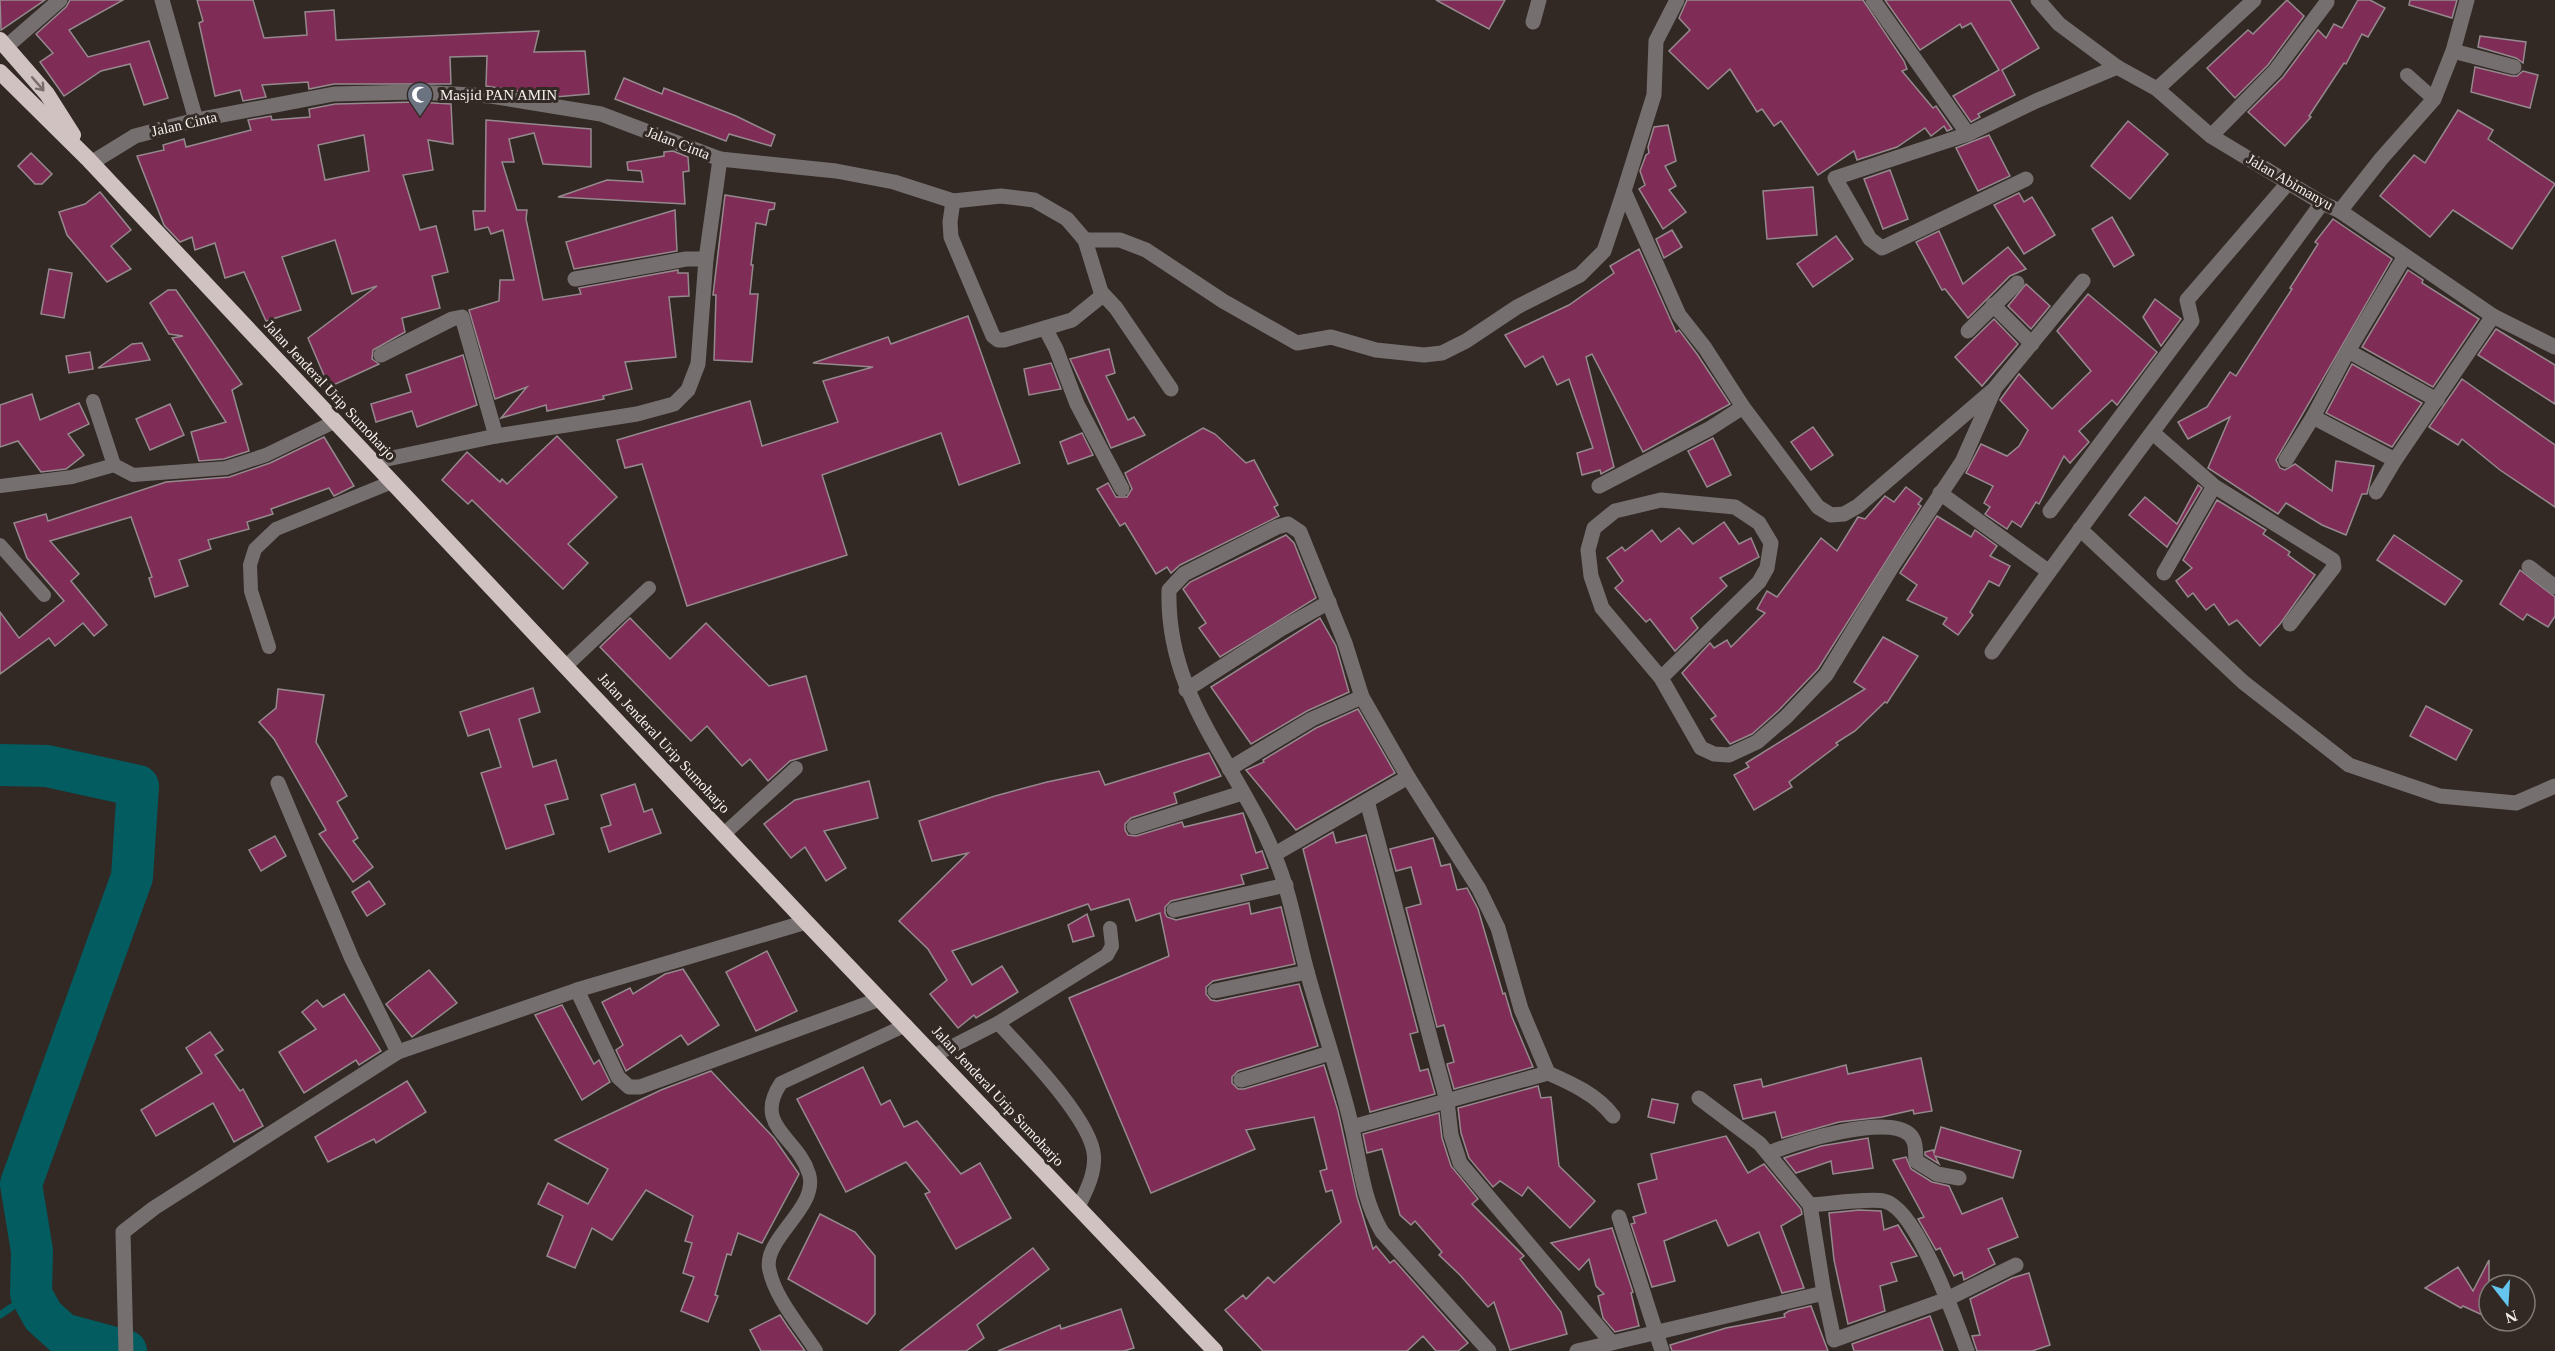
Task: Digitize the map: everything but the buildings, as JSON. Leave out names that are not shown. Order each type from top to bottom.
[{"type":"highway","name":"Jalan Jenderal Urip Sumoharjo","points":[[3,43],[47,94],[89,161]]},
{"type":"highway","name":"Jalan Jenderal Urip Sumoharjo","points":[[0,72],[89,161],[336,421],[806,922],[1215,1351]]},
{"type":"street","points":[[3,43],[60,0]]},
{"type":"street","points":[[162,0],[196,120]]},
{"type":"street","points":[[1533,22],[1539,0]]},
{"type":"street","points":[[1085,240],[1120,240],[1146,250],[1223,301],[1297,343],[1331,337],[1376,350],[1424,355],[1442,353],[1517,307],[1580,275],[1604,251],[1654,95],[1656,41],[1677,0]]},
{"type":"street","points":[[1873,0],[1968,135]]},
{"type":"street","name":"Jalan Abimanyu","points":[[2038,0],[2059,24],[2117,67],[2157,89],[2211,136],[2322,203],[2340,211],[2493,316],[2554,345]]},
{"type":"street","points":[[2157,89],[2254,0]]},
{"type":"street","points":[[2340,211],[2381,159],[2434,99],[2453,51],[2468,0]]},
{"type":"street","points":[[2211,136],[2275,71],[2327,2]]},
{"type":"street","points":[[2453,51],[2514,66]]},
{"type":"street","points":[[2026,179],[1882,248],[1870,239],[1835,178],[1968,135],[2036,101],[2117,67]]},
{"type":"street","name":"Jalan Cinta","points":[[89,161],[135,136],[196,120],[334,94],[416,92],[490,96],[601,114],[720,159],[705,259],[698,364],[688,390],[674,404],[637,414],[496,436],[373,462]]},
{"type":"street","points":[[720,159],[836,171],[894,182],[953,201],[1000,196],[1034,200],[1067,219],[1085,240],[1103,295],[1116,308],[1172,389]]},
{"type":"street","points":[[2049,511],[2192,321],[2187,300],[2288,183]]},
{"type":"street","points":[[1624,191],[1679,315],[1705,348],[1743,407],[1818,507],[1831,515],[1844,514],[1858,506],[1995,388],[2083,281]]},
{"type":"street","points":[[953,201],[950,222],[951,237],[993,336],[998,340],[1072,320],[1103,295]]},
{"type":"street","points":[[1992,652],[2048,571],[2153,433],[2322,203]]},
{"type":"street","points":[[2286,460],[2405,256]]},
{"type":"street","points":[[575,279],[686,260],[705,259]]},
{"type":"street","points":[[1968,331],[2017,283]]},
{"type":"street","points":[[1993,305],[2032,344]]},
{"type":"street","points":[[381,356],[457,316],[462,317],[496,436]]},
{"type":"street","points":[[2376,492],[2395,460],[2493,316]]},
{"type":"street","points":[[1045,328],[1056,349],[1077,404],[1122,489]]},
{"type":"street","points":[[2348,351],[2437,400]]},
{"type":"street","points":[[1661,678],[1759,582],[1767,568],[1772,543],[1760,523],[1736,507],[1661,500],[1615,510],[1594,528],[1588,550],[1591,576],[1602,608],[1661,678],[1701,748],[1714,754],[1729,755],[1756,742],[1786,717],[1826,675],[1940,493],[1962,462],[1995,388]]},
{"type":"street","points":[[1599,486],[1709,429],[1743,407]]},
{"type":"street","points":[[2313,417],[2395,460]]},
{"type":"street","points":[[2153,433],[2214,486],[2333,560],[2334,567],[2290,624]]},
{"type":"street","points":[[2164,573],[2214,486]]},
{"type":"street","points":[[1940,493],[2048,571]]},
{"type":"street","points":[[1489,1351],[1382,1232],[1372,1215],[1352,1127],[1307,972],[1286,885],[1275,854],[1205,730],[1186,690],[1168,606],[1168,590],[1184,574],[1277,527],[1288,524],[1300,532],[1329,602],[1362,697],[1408,777],[1479,890],[1498,928],[1521,1009],[1548,1073],[1604,1104],[1613,1116]]},
{"type":"street","points":[[2080,529],[2243,682],[2349,765],[2440,796],[2516,803],[2555,786]]},
{"type":"street","points":[[2529,567],[2555,587]]},
{"type":"street","points":[[1186,690],[1281,629],[1329,602]]},
{"type":"street","points":[[1229,769],[1312,719],[1362,697]]},
{"type":"street","points":[[1275,854],[1408,777]]},
{"type":"street","points":[[278,783],[352,959],[398,1052]]},
{"type":"street","points":[[1134,827],[1242,793]]},
{"type":"street","points":[[1367,801],[1447,1101],[1451,1135],[1460,1163],[1612,1343]]},
{"type":"street","points":[[1174,910],[1286,885]]},
{"type":"street","points":[[126,1351],[123,1232],[154,1208],[398,1052],[577,990],[806,922]]},
{"type":"street","points":[[1215,991],[1307,972]]},
{"type":"street","points":[[577,990],[618,1077],[629,1087],[640,1087],[880,999]]},
{"type":"street","points":[[1241,1080],[1330,1053]]},
{"type":"street","points":[[1352,1127],[1548,1073]]},
{"type":"street","points":[[1699,1098],[1769,1153],[1810,1205],[1835,1346],[1947,1299],[2016,1265]]},
{"type":"street","points":[[1769,1153],[1796,1141],[1838,1131],[1890,1128],[1908,1132],[1914,1139],[1916,1161],[1925,1169],[1959,1178]]},
{"type":"street","points":[[1810,1205],[1884,1201],[1899,1210],[1911,1223],[1947,1299],[1967,1351]]},
{"type":"street","points":[[1619,1217],[1662,1351]]},
{"type":"street","points":[[1577,1351],[1824,1293]]},
{"type":"lane","points":[[2407,75],[2434,99]]},
{"type":"lane","points":[[93,401],[114,465]]},
{"type":"lane","points":[[0,486],[72,477],[114,465],[133,475],[226,468],[266,455],[336,421]]},
{"type":"lane","points":[[269,648],[251,591],[250,565],[255,549],[276,529],[392,482]]},
{"type":"lane","points":[[0,545],[44,596]]},
{"type":"lane","points":[[566,666],[649,588]]},
{"type":"lane","points":[[724,834],[796,768]]},
{"type":"lane","points":[[933,1056],[998,1023],[1107,955],[1112,946],[1110,928]]},
{"type":"lane","points":[[998,1023],[1038,1066],[1085,1129],[1094,1154],[1092,1178],[1078,1208]]},
{"type":"lane","points":[[816,1351],[773,1283],[768,1265],[773,1251],[810,1191],[809,1174],[770,1112],[772,1096],[781,1083],[906,1025]]},
{"type":"waterway","points":[[0,765],[47,766],[138,786],[132,877],[21,1184],[32,1251],[31,1294],[43,1316],[63,1334],[126,1351]]},
{"type":"waterway","points":[[0,1315],[31,1294]]},
{"type":"place","name":"Masjid PAN AMIN","points":[[420,118]]}]
